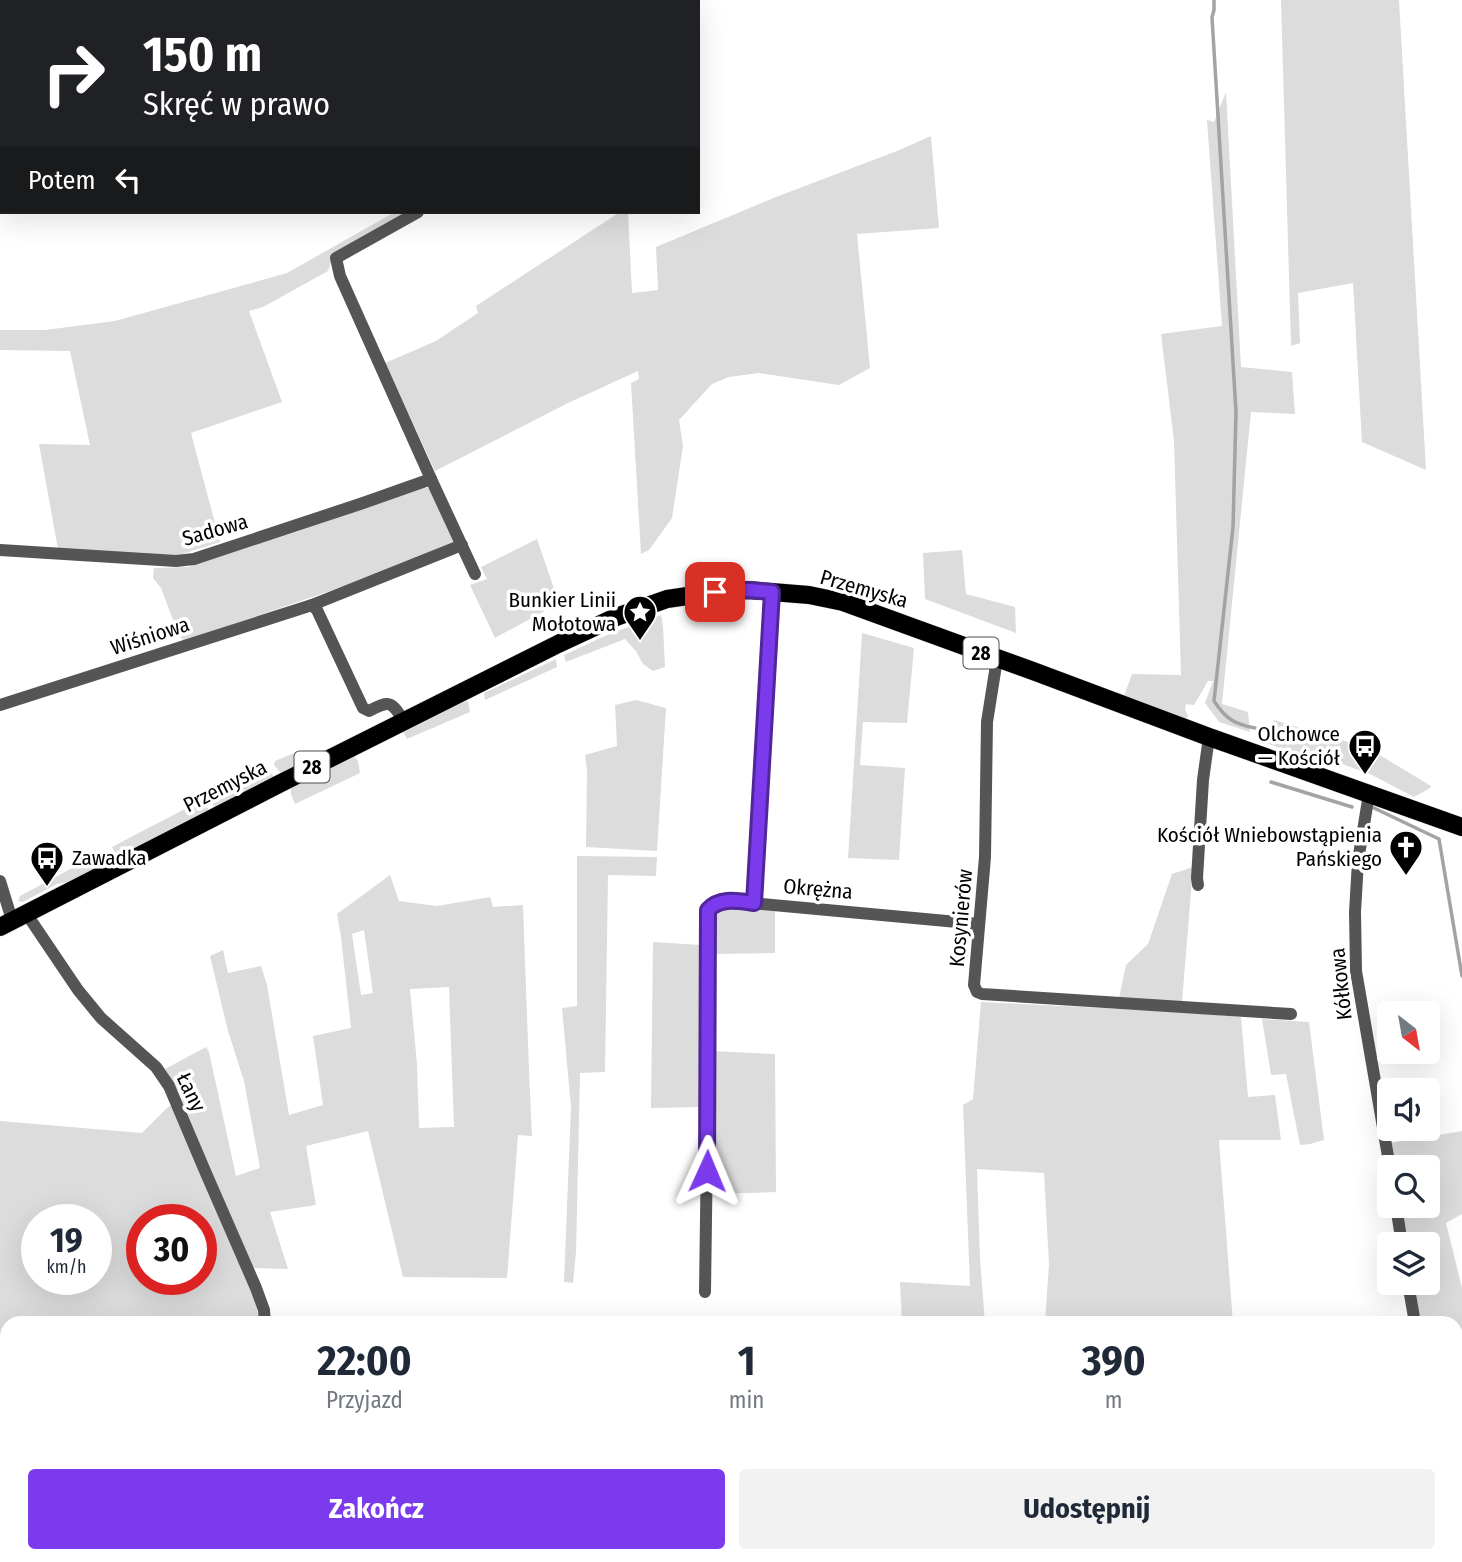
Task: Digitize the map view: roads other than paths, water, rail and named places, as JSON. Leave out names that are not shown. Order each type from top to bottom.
[{"type":"main road","name":"Przemyska","points":[[13,920],[558,644],[667,599],[715,592],[748,590],[809,595],[843,602],[997,659],[1081,695],[1209,737],[1462,827]]},
{"type":"street","points":[[414,214],[336,258],[340,276],[475,574]]},
{"type":"street","name":"Sadowa","points":[[0,550],[163,560],[194,559],[431,479]]},
{"type":"street","name":"Wiśniowa","points":[[0,705],[312,605],[462,545]]},
{"type":"street","name":"Okrężna","points":[[772,592],[754,903],[979,923]]},
{"type":"street","points":[[312,605],[317,610],[363,708],[369,710],[390,703],[404,721]]},
{"type":"street","name":"Kosynierów","points":[[997,659],[988,722],[985,857],[974,985],[977,992],[982,995],[1292,1014]]},
{"type":"street","points":[[1198,884],[1202,791],[1209,737]]},
{"type":"street","name":"Kółkowa","points":[[1369,794],[1358,861],[1356,971],[1388,1155]]},
{"type":"street","name":"Łany","points":[[0,881],[13,920],[102,1018],[156,1067],[169,1086],[256,1287],[264,1316]]},
{"type":"street","points":[[705,1292],[708,910],[714,903],[754,903]]},
{"type":"street","points":[[1410,1295],[1414,1316]]},
{"type":"waterway","points":[[1214,0],[1212,17],[1236,412],[1233,527],[1214,701],[1231,720],[1255,728]]},
{"type":"waterway","points":[[1271,782],[1352,807]]},
{"type":"waterway","points":[[1374,808],[1439,839],[1462,976]]},
{"type":"place","name":"Bunkier Linii Mołotowa","points":[[640,642]]},
{"type":"place","name":"Olchowce — Kościół","points":[[1365,776]]},
{"type":"place","name":"Kościół Wniebowstąpienia Pańskiego","points":[[1406,877]]},
{"type":"place","name":"Zawadka","points":[[47,888]]}]
